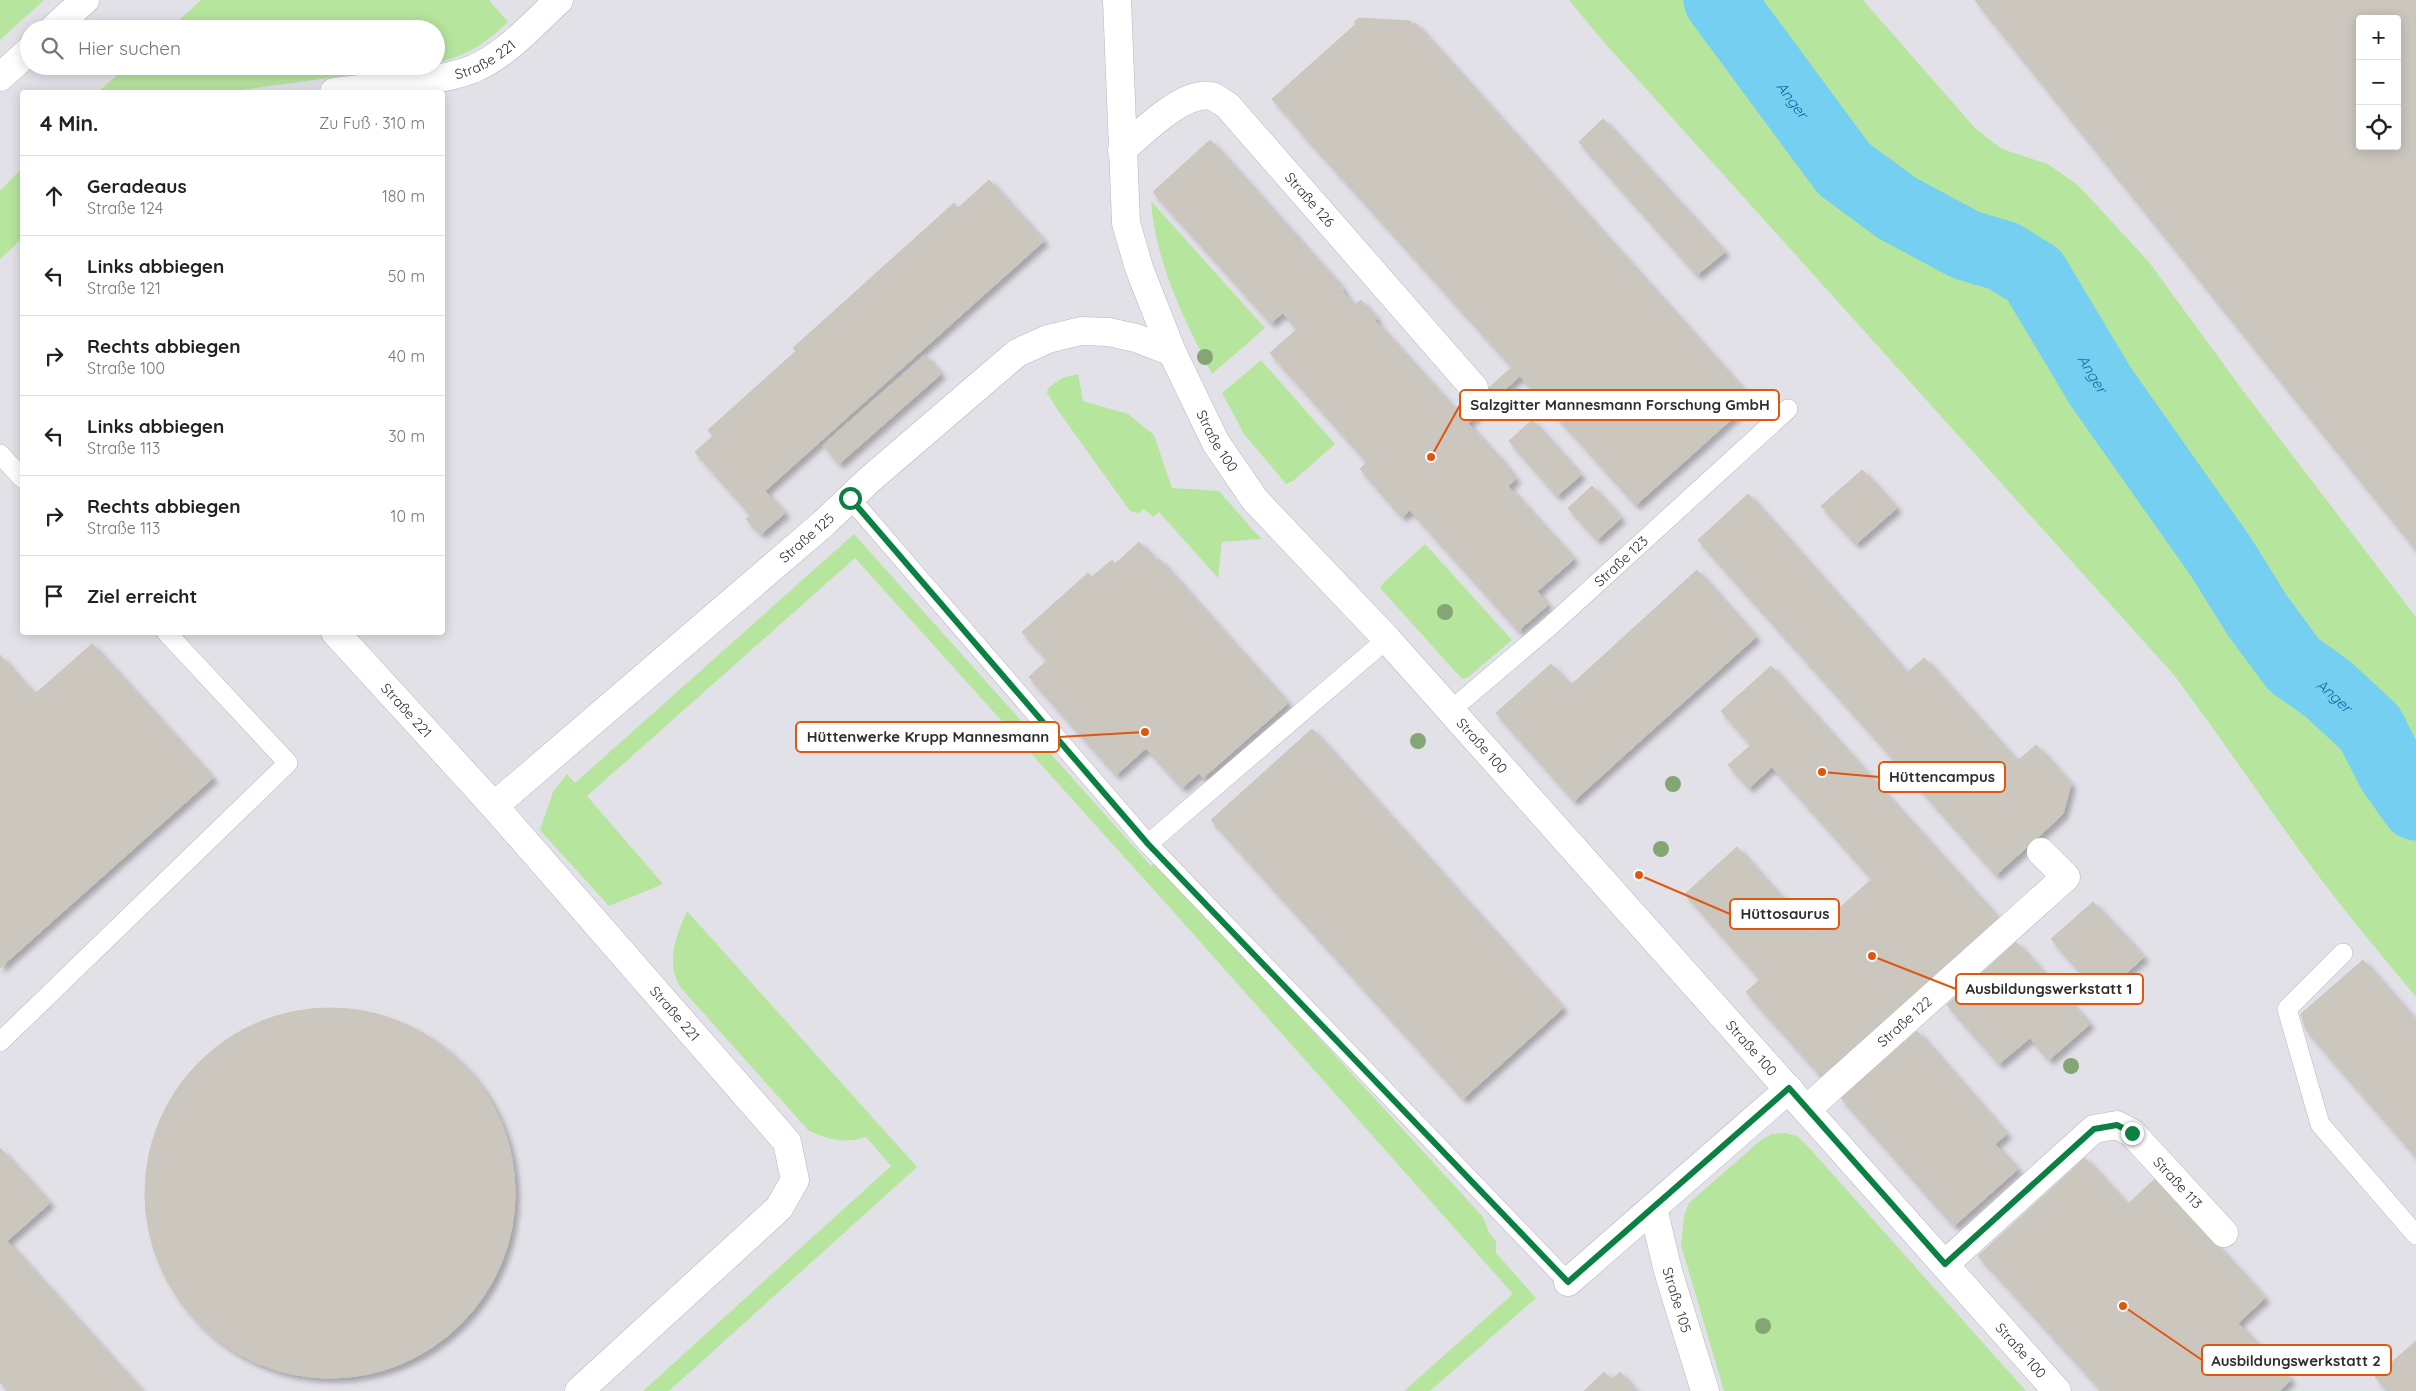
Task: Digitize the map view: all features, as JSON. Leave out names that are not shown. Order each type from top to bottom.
[{"type":"street","points":[[63,20],[85,0]]},
{"type":"street","name":"Straße 221","points":[[348,90],[441,77],[474,68],[509,46],[559,0]]},
{"type":"street","name":"Straße 100","points":[[1117,0],[1126,223],[1139,268],[1172,352],[1216,443],[1255,500],[1387,639],[2057,1391]]},
{"type":"street","points":[[0,77],[20,59]]},
{"type":"street","name":"Straße 126","points":[[1122,150],[1169,110],[1194,98],[1212,96],[1228,106],[1474,388]]},
{"type":"street","name":"Straße 125","points":[[494,806],[816,530],[850,498],[1017,354],[1048,339],[1081,330],[1109,332],[1136,338],[1172,352]]},
{"type":"street","name":"Straße 221","points":[[338,635],[494,806],[786,1142],[795,1180],[779,1208],[579,1391]]},
{"type":"street","name":"Straße 122","points":[[1807,1110],[2066,877],[2041,852]]},
{"type":"street","points":[[1568,1282],[1789,1088]]},
{"type":"street","name":"Straße 113","points":[[1945,1264],[2094,1129],[2117,1125],[2132,1133],[2224,1233]]},
{"type":"street","name":"Straße 105","points":[[1653,1208],[1668,1271],[1705,1391]]},
{"type":"lane","name":"Straße 123","points":[[1450,710],[1549,627],[1788,409]]},
{"type":"lane","points":[[0,454],[20,476]]},
{"type":"lane","points":[[850,498],[1148,844],[1568,1282]]},
{"type":"lane","points":[[0,1042],[288,763],[169,635]]},
{"type":"lane","points":[[1148,844],[1387,639]]},
{"type":"lane","points":[[2343,953],[2287,1008],[2320,1124],[2416,1235]]},
{"type":"shaded area","points":[[0,0],[1672,0],[2416,870],[2416,1391],[0,1391]]},
{"type":"shaded area","points":[[1863,0],[2416,0],[2416,617],[2241,388],[2149,262],[2079,186],[2048,164],[2002,149],[1976,129]]},
{"type":"green space","points":[[0,0],[44,0],[20,20],[0,40]]},
{"type":"green space","points":[[201,0],[489,0],[508,22],[475,48],[445,61],[445,20],[179,20]]},
{"type":"green space","points":[[1569,0],[1863,0],[1976,129],[2002,149],[2048,164],[2079,186],[2149,262],[2241,388],[2416,617],[2416,997],[2302,854],[2174,675],[1603,41]]},
{"type":"green space","points":[[117,75],[349,75],[241,90],[100,90]]},
{"type":"green space","points":[[20,170],[20,241],[0,259],[0,191]]},
{"type":"green space","points":[[1151,201],[1265,328],[1212,374],[1182,312],[1165,269],[1158,246]]},
{"type":"green space","points":[[1261,360],[1335,444],[1293,481],[1286,484],[1244,434],[1222,393]]},
{"type":"green space","points":[[1078,374],[1083,401],[1128,414],[1154,435],[1172,488],[1219,491],[1261,539],[1222,542],[1218,578],[1159,512],[1153,517],[1144,509],[1139,513],[1130,511],[1057,409],[1047,393],[1048,388],[1062,378]]},
{"type":"green space","points":[[854,534],[1151,866],[1155,863],[1322,1041],[1483,1217],[1489,1233],[1496,1241],[1496,1253],[1536,1298],[1430,1391],[1404,1391],[1513,1294],[1171,909],[855,558],[587,796],[663,884],[609,906],[540,830],[553,792],[567,774],[575,783]]},
{"type":"green space","points":[[1425,544],[1512,640],[1467,678],[1462,679],[1380,588]]},
{"type":"green space","points":[[687,911],[917,1167],[669,1391],[643,1391],[891,1166],[866,1137],[837,1140],[808,1130],[681,988],[676,979],[673,959],[676,940]]},
{"type":"green space","points":[[1785,1133],[1797,1136],[1804,1142],[2026,1391],[1724,1391],[1681,1245],[1684,1216],[1689,1203],[1761,1140],[1772,1134]]},
{"type":"building","points":[[1975,0],[2416,0],[2416,550]]},
{"type":"building","points":[[1359,18],[1410,21],[1413,25],[1382,52],[1354,22]]},
{"type":"building","points":[[1415,23],[1514,133],[1397,239],[1297,128]]},
{"type":"building","points":[[1356,24],[1382,52],[1298,127],[1272,99]]},
{"type":"building","points":[[1603,119],[1725,252],[1697,275],[1579,142]]},
{"type":"building","points":[[1514,133],[1753,400],[1636,505],[1397,239]]},
{"type":"building","points":[[1210,140],[1329,273],[1271,323],[1153,192]]},
{"type":"building","points":[[989,180],[1044,241],[765,491],[785,513],[761,534],[746,519],[751,515],[695,452],[713,436],[708,430],[796,351],[793,348],[954,203],[958,208]]},
{"type":"building","points":[[1329,273],[1344,290],[1341,290],[1297,329],[1283,313]]},
{"type":"building","points":[[1341,290],[1354,306],[1361,300],[1377,319],[1375,321],[1501,460],[1516,479],[1508,486],[1574,559],[1507,618],[1410,510],[1402,517],[1360,469],[1367,462],[1270,353]]},
{"type":"building","points":[[925,355],[941,374],[839,464],[823,445]]},
{"type":"building","points":[[1512,367],[1520,376],[1468,423],[1460,414]]},
{"type":"building","points":[[1532,420],[1581,475],[1557,496],[1509,441]]},
{"type":"building","points":[[1862,470],[1897,508],[1856,544],[1821,506]]},
{"type":"building","points":[[1592,486],[1621,518],[1597,540],[1568,508]]},
{"type":"building","points":[[1748,494],[1906,672],[1856,717],[1698,540]]},
{"type":"building","points":[[1139,542],[1157,561],[1047,660],[1022,632],[1088,573],[1092,577],[1112,560],[1115,564]]},
{"type":"building","points":[[1159,559],[1247,658],[1163,733],[1075,635]]},
{"type":"building","points":[[1697,570],[1756,637],[1629,751],[1570,686]]},
{"type":"building","points":[[1537,591],[1548,605],[1520,629],[1520,632],[1507,618]]},
{"type":"building","points":[[1075,635],[1163,733],[1116,775],[1029,677]]},
{"type":"building","points":[[92,644],[213,778],[0,968],[0,687],[15,673],[35,694]]},
{"type":"building","points":[[0,655],[15,673],[0,687]]},
{"type":"building","points":[[1247,658],[1288,703],[1203,778],[1163,733]]},
{"type":"building","points":[[1924,658],[2017,761],[2000,776],[1907,673]]},
{"type":"building","points":[[1551,664],[1629,751],[1574,801],[1496,713]]},
{"type":"building","points":[[1771,666],[1922,834],[1872,879],[1772,767],[1749,788],[1728,765],[1751,745],[1721,711]]},
{"type":"building","points":[[1906,672],[2048,828],[1996,875],[1856,717]]},
{"type":"building","points":[[1312,729],[1563,1008],[1463,1099],[1211,820]]},
{"type":"building","points":[[1163,733],[1199,773],[1182,788],[1146,748]]},
{"type":"building","points":[[2036,745],[2071,784],[2063,814],[2048,828],[2000,776]]},
{"type":"building","points":[[1922,834],[1999,919],[1822,1077],[1746,992]]},
{"type":"building","points":[[1737,847],[1812,932],[1760,979],[1685,894]]},
{"type":"building","points":[[2093,902],[2144,957],[2101,996],[2051,939]]},
{"type":"building","points":[[2016,942],[2090,1024],[2049,1060],[2030,1038],[1999,1064],[1947,1005]]},
{"type":"building","points":[[2363,960],[2416,1021],[2416,1157],[2306,1030],[2301,1014]]},
{"type":"building","points":[[330,1008],[366,1011],[401,1022],[433,1039],[461,1062],[484,1090],[501,1122],[512,1157],[515,1193],[512,1229],[501,1264],[484,1296],[461,1324],[433,1347],[401,1364],[366,1375],[330,1378],[294,1375],[259,1364],[227,1347],[199,1324],[176,1296],[159,1264],[148,1229],[145,1193],[148,1157],[159,1122],[176,1090],[199,1062],[227,1039],[259,1022],[294,1011]]},
{"type":"building","points":[[1917,1031],[2007,1134],[1995,1144],[2018,1169],[1954,1226],[1841,1098]]},
{"type":"building","points":[[0,1148],[50,1203],[7,1241],[142,1391],[8,1391],[0,1382]]},
{"type":"building","points":[[2085,1158],[2114,1190],[2008,1288],[1978,1256]]},
{"type":"building","points":[[2156,1178],[2215,1243],[2188,1268],[2128,1204]]},
{"type":"building","points":[[2114,1190],[2291,1380],[2279,1391],[2102,1391],[2008,1288]]},
{"type":"building","points":[[2215,1243],[2265,1298],[2238,1323],[2188,1268]]},
{"type":"building","points":[[2416,1341],[2416,1391],[2388,1391],[2375,1377]]},
{"type":"building","points":[[1604,1372],[1611,1380],[1620,1372],[1636,1391],[1584,1391]]},
{"type":"waterway","name":"Anger","points":[[1719,0],[1844,169],[1897,208],[1966,245],[2003,256],[2034,275],[2101,387],[2221,557],[2257,615],[2294,665],[2328,689],[2370,728],[2392,771],[2416,805]]},
{"type":"place","name":"Salzgitter Mannesmann Forschung GmbH","points":[[1431,457]]},
{"type":"place","name":"Hüttenwerke Krupp Mannesmann","points":[[1145,732]]},
{"type":"place","name":"Hüttencampus","points":[[1822,772]]},
{"type":"place","name":"Hüttosaurus","points":[[1639,875]]},
{"type":"place","name":"Ausbildungswerkstatt 1","points":[[1872,956]]},
{"type":"place","name":"Ausbildungswerkstatt 2","points":[[2123,1306]]},
{"type":"route","points":[[850,498],[1148,844],[1568,1282],[1789,1088],[1945,1264],[2094,1129],[2117,1125],[2132,1133]]}]
